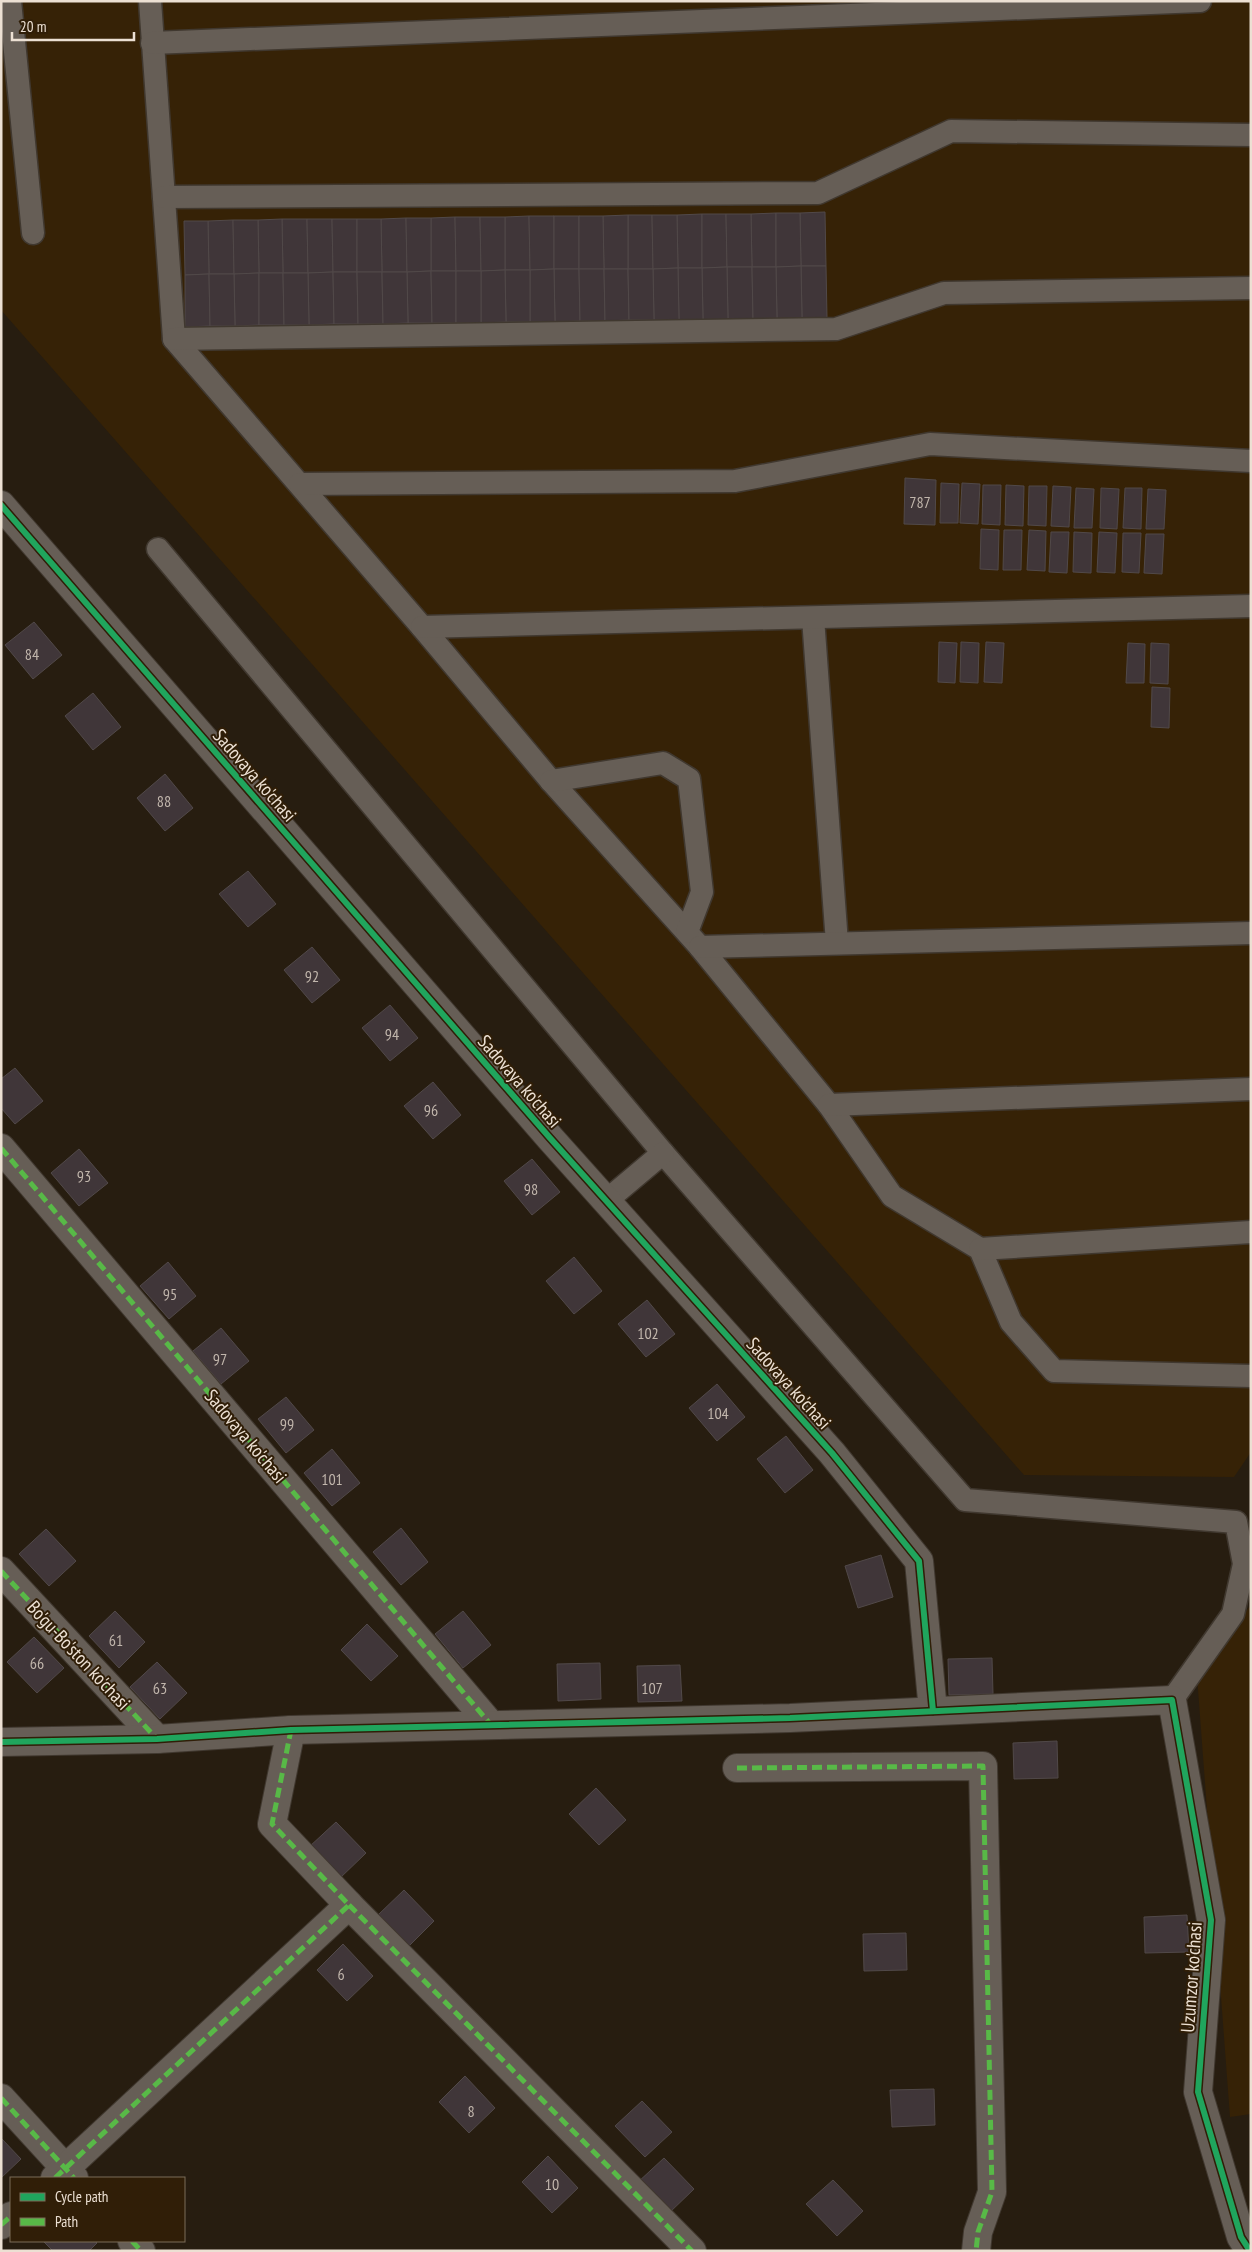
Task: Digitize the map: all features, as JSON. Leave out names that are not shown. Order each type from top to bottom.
[{"type":"street","name":"Sadovaya ko'chasi","points":[[1,505],[606,1201],[832,1453],[918,1560],[933,1711]]},
{"type":"street","name":"Sadovaya ko'chasi","points":[[1,1148],[491,1725]]},
{"type":"street","name":"Bo'gu-Bo'ston ko'chasi","points":[[1,1571],[157,1739]]},
{"type":"street","points":[[1,1742],[157,1739],[291,1730],[790,1718],[1172,1700]]},
{"type":"street","name":"Uzumzor ko'chasi","points":[[1172,1700],[1211,1920],[1198,2092],[1241,2237],[1250,2251]]},
{"type":"street","points":[[291,1730],[272,1824],[349,1905],[692,2251]]},
{"type":"street","points":[[737,1768],[982,1766],[992,2192],[978,2232],[976,2251]]},
{"type":"street","points":[[1,2098],[65,2175],[349,1905]]},
{"type":"lane","points":[[10,1],[34,233]]},
{"type":"lane","points":[[150,1],[174,339],[300,484],[314,504],[422,626],[551,781],[693,939],[829,1104],[892,1196],[980,1249],[1251,1232]]},
{"type":"lane","points":[[152,43],[1200,1]]},
{"type":"lane","points":[[164,197],[818,193],[951,132],[1251,135]]},
{"type":"lane","points":[[174,339],[836,329],[944,292],[1251,288]]},
{"type":"lane","points":[[300,484],[735,480],[930,444],[1251,461]]},
{"type":"lane","points":[[158,549],[663,1153],[965,1500],[1236,1522],[1244,1564],[1233,1614],[1172,1700]]},
{"type":"lane","points":[[422,626],[1251,606]]},
{"type":"lane","points":[[813,618],[837,943]]},
{"type":"lane","points":[[551,781],[663,763],[689,779],[702,892],[693,939]]},
{"type":"lane","points":[[693,939],[837,943],[1251,933]]},
{"type":"lane","points":[[829,1104],[1251,1089]]},
{"type":"lane","points":[[606,1201],[663,1153]]},
{"type":"lane","points":[[980,1249],[1011,1322],[1054,1371],[1251,1376]]},
{"type":"shaded area","points":[[1,1],[1251,1],[1251,1452],[1234,1477],[1024,1475],[1,310]]},
{"type":"shaded area","points":[[1251,1605],[1251,2114],[1230,2117],[1197,1676]]},
{"type":"building","points":[[825,212],[826,266],[801,266],[800,213]]},
{"type":"building","points":[[776,213],[776,267],[752,267],[751,214]]},
{"type":"building","points":[[776,213],[800,213],[801,266],[776,267]]},
{"type":"building","points":[[702,214],[702,268],[678,268],[677,215]]},
{"type":"building","points":[[702,214],[726,214],[727,267],[702,268]]},
{"type":"building","points":[[726,214],[751,214],[752,267],[727,267]]},
{"type":"building","points":[[628,215],[652,215],[653,269],[628,269]]},
{"type":"building","points":[[628,215],[628,269],[604,269],[603,216]]},
{"type":"building","points":[[652,215],[677,215],[678,268],[653,269]]},
{"type":"building","points":[[529,216],[530,270],[505,270],[505,217]]},
{"type":"building","points":[[529,216],[554,216],[554,269],[530,270]]},
{"type":"building","points":[[554,216],[579,216],[579,269],[554,269]]},
{"type":"building","points":[[579,216],[603,216],[604,269],[579,269]]},
{"type":"building","points":[[455,217],[456,271],[431,271],[431,218]]},
{"type":"building","points":[[455,217],[480,217],[481,271],[456,271]]},
{"type":"building","points":[[480,217],[505,217],[505,270],[481,271]]},
{"type":"building","points":[[406,218],[407,272],[382,272],[381,219]]},
{"type":"building","points":[[406,218],[431,218],[431,271],[407,272]]},
{"type":"building","points":[[282,219],[307,219],[308,273],[283,273]]},
{"type":"building","points":[[282,219],[283,273],[259,273],[258,220]]},
{"type":"building","points":[[307,219],[332,219],[333,272],[308,273]]},
{"type":"building","points":[[332,219],[357,219],[357,272],[333,272]]},
{"type":"building","points":[[357,219],[381,219],[382,272],[357,272]]},
{"type":"building","points":[[233,220],[234,274],[209,274],[208,221]]},
{"type":"building","points":[[233,220],[258,220],[259,273],[234,274]]},
{"type":"building","points":[[184,221],[208,221],[209,274],[185,275]]},
{"type":"building","points":[[801,266],[826,266],[827,318],[802,318]]},
{"type":"building","points":[[801,266],[802,318],[777,319],[776,267]]},
{"type":"building","points":[[727,267],[752,267],[753,319],[728,320]]},
{"type":"building","points":[[727,267],[728,320],[703,320],[702,268]]},
{"type":"building","points":[[752,267],[776,267],[777,319],[753,319]]},
{"type":"building","points":[[678,268],[702,268],[703,320],[679,320]]},
{"type":"building","points":[[678,268],[679,320],[654,320],[653,269]]},
{"type":"building","points":[[554,269],[579,269],[580,321],[555,322]]},
{"type":"building","points":[[554,269],[555,322],[530,322],[530,270]]},
{"type":"building","points":[[579,269],[604,269],[605,321],[580,321]]},
{"type":"building","points":[[604,269],[628,269],[629,320],[605,321]]},
{"type":"building","points":[[628,269],[653,269],[654,320],[629,320]]},
{"type":"building","points":[[505,270],[530,270],[530,322],[506,322]]},
{"type":"building","points":[[505,270],[506,322],[481,323],[481,271]]},
{"type":"building","points":[[431,271],[432,323],[408,323],[407,272]]},
{"type":"building","points":[[431,271],[456,271],[456,323],[432,323]]},
{"type":"building","points":[[456,271],[481,271],[481,323],[456,323]]},
{"type":"building","points":[[333,272],[334,324],[309,325],[308,273]]},
{"type":"building","points":[[333,272],[357,272],[358,324],[334,324]]},
{"type":"building","points":[[357,272],[382,272],[383,324],[358,324]]},
{"type":"building","points":[[382,272],[407,272],[408,323],[383,324]]},
{"type":"building","points":[[259,273],[259,325],[235,326],[234,274]]},
{"type":"building","points":[[259,273],[283,273],[284,325],[259,325]]},
{"type":"building","points":[[283,273],[308,273],[309,325],[284,325]]},
{"type":"building","points":[[209,274],[210,326],[185,327],[185,275]]},
{"type":"building","points":[[209,274],[234,274],[235,326],[210,326]]},
{"type":"building","points":[[905,478],[936,480],[935,525],[904,524]]},
{"type":"building","points":[[941,483],[959,484],[958,523],[940,523]]},
{"type":"building","points":[[962,483],[980,484],[978,524],[960,523]]},
{"type":"building","points":[[983,485],[1001,485],[1000,525],[982,524]]},
{"type":"building","points":[[1006,485],[1024,486],[1023,526],[1005,525]]},
{"type":"building","points":[[1029,486],[1047,486],[1046,526],[1028,525]]},
{"type":"building","points":[[1053,486],[1071,487],[1069,527],[1051,526]]},
{"type":"building","points":[[1076,488],[1094,489],[1092,528],[1074,528]]},
{"type":"building","points":[[1101,488],[1119,489],[1117,529],[1100,528]]},
{"type":"building","points":[[1125,488],[1142,488],[1141,529],[1123,528]]},
{"type":"building","points":[[1148,489],[1166,490],[1164,529],[1146,529]]},
{"type":"building","points":[[981,529],[999,530],[998,570],[980,569]]},
{"type":"building","points":[[1004,530],[1022,530],[1021,570],[1003,570]]},
{"type":"building","points":[[1029,530],[1046,531],[1045,571],[1027,570]]},
{"type":"building","points":[[1051,532],[1069,532],[1067,573],[1049,572]]},
{"type":"building","points":[[1074,532],[1092,533],[1091,573],[1073,572]]},
{"type":"building","points":[[1099,532],[1117,533],[1115,573],[1097,572]]},
{"type":"building","points":[[1123,533],[1141,533],[1139,573],[1122,572]]},
{"type":"building","points":[[1146,534],[1164,534],[1162,574],[1144,573]]},
{"type":"building","points":[[34,622],[62,655],[33,679],[5,645]]},
{"type":"building","points":[[939,642],[957,643],[955,683],[938,682]]},
{"type":"building","points":[[961,642],[979,643],[978,683],[960,682]]},
{"type":"building","points":[[986,642],[1004,643],[1002,683],[984,682]]},
{"type":"building","points":[[1128,643],[1145,644],[1144,683],[1126,683]]},
{"type":"building","points":[[1151,643],[1169,644],[1168,684],[1150,683]]},
{"type":"building","points":[[1152,687],[1170,688],[1169,728],[1151,727]]},
{"type":"building","points":[[93,693],[121,727],[93,750],[65,716]]},
{"type":"building","points":[[165,774],[193,808],[165,831],[137,798]]},
{"type":"building","points":[[248,871],[276,904],[248,927],[219,894]]},
{"type":"building","points":[[312,947],[340,980],[312,1003],[284,970]]},
{"type":"building","points":[[390,1005],[418,1038],[390,1061],[362,1028]]},
{"type":"building","points":[[15,1068],[43,1101],[15,1124],[1,1108],[1,1079]]},
{"type":"building","points":[[433,1082],[461,1115],[433,1139],[404,1106]]},
{"type":"building","points":[[79,1149],[108,1183],[79,1206],[51,1173]]},
{"type":"building","points":[[532,1159],[560,1192],[532,1215],[504,1181]]},
{"type":"building","points":[[574,1257],[602,1291],[574,1314],[546,1281]]},
{"type":"building","points":[[168,1262],[196,1296],[169,1319],[140,1286]]},
{"type":"building","points":[[647,1300],[675,1334],[646,1357],[618,1324]]},
{"type":"building","points":[[221,1328],[249,1361],[221,1384],[193,1351]]},
{"type":"building","points":[[717,1384],[745,1417],[717,1441],[689,1408]]},
{"type":"building","points":[[286,1397],[314,1430],[286,1453],[258,1419]]},
{"type":"building","points":[[786,1436],[813,1470],[785,1493],[757,1459]]},
{"type":"building","points":[[332,1449],[360,1483],[332,1506],[304,1473]]},
{"type":"building","points":[[401,1528],[428,1562],[401,1585],[373,1552]]},
{"type":"building","points":[[46,1529],[76,1561],[49,1586],[19,1554]]},
{"type":"building","points":[[881,1555],[893,1597],[858,1608],[845,1566]]},
{"type":"building","points":[[115,1611],[145,1642],[119,1668],[89,1636]]},
{"type":"building","points":[[463,1611],[491,1645],[463,1668],[435,1634]]},
{"type":"building","points":[[367,1624],[398,1656],[371,1681],[341,1650]]},
{"type":"building","points":[[34,1637],[64,1668],[37,1693],[7,1662]]},
{"type":"building","points":[[992,1658],[993,1694],[949,1695],[948,1659]]},
{"type":"building","points":[[157,1662],[187,1693],[160,1719],[130,1687]]},
{"type":"building","points":[[600,1663],[601,1699],[558,1701],[557,1664]]},
{"type":"building","points":[[680,1665],[682,1701],[638,1702],[637,1666]]},
{"type":"building","points":[[1057,1741],[1058,1778],[1014,1779],[1013,1743]]},
{"type":"building","points":[[596,1788],[626,1820],[599,1845],[569,1814]]},
{"type":"building","points":[[336,1822],[366,1853],[339,1879],[309,1847]]},
{"type":"building","points":[[404,1890],[434,1921],[408,1947],[378,1915]]},
{"type":"building","points":[[1187,1915],[1189,1952],[1145,1953],[1144,1917]]},
{"type":"building","points":[[906,1933],[907,1970],[864,1971],[863,1934]]},
{"type":"building","points":[[343,1944],[373,1976],[347,2001],[317,1970]]},
{"type":"building","points":[[465,2076],[495,2108],[469,2133],[439,2102]]},
{"type":"building","points":[[934,2089],[935,2125],[892,2127],[890,2090]]},
{"type":"building","points":[[642,2101],[672,2132],[645,2157],[615,2126]]},
{"type":"building","points":[[1,2138],[21,2159],[1,2178]]},
{"type":"building","points":[[548,2156],[578,2188],[552,2213],[522,2182]]},
{"type":"building","points":[[664,2158],[694,2189],[668,2214],[637,2183]]},
{"type":"building","points":[[833,2180],[863,2211],[837,2236],[806,2204]]},
{"type":"building","points":[[44,2242],[97,2243],[89,2251],[53,2251]]},
{"type":"marked path","points":[[1,1148],[491,1725]]},
{"type":"marked path","points":[[1,1571],[157,1739]]},
{"type":"marked path","points":[[56,2177],[349,1905],[272,1824],[291,1730]]},
{"type":"marked path","points":[[737,1768],[983,1766],[992,2192],[978,2232],[976,2251]]},
{"type":"marked path","points":[[349,1905],[692,2251]]},
{"type":"marked path","points":[[1,2098],[73,2177]]},
{"type":"marked path","points":[[1,2225],[10,2217]]},
{"type":"marked path","points":[[133,2242],[141,2251]]},
{"type":"cycle path","points":[[1,505],[550,1138],[832,1453],[919,1561],[933,1711]]},
{"type":"cycle path","points":[[1,1742],[157,1739],[291,1730],[790,1718],[1172,1700],[1211,1920],[1198,2092],[1241,2237],[1250,2251]]}]
